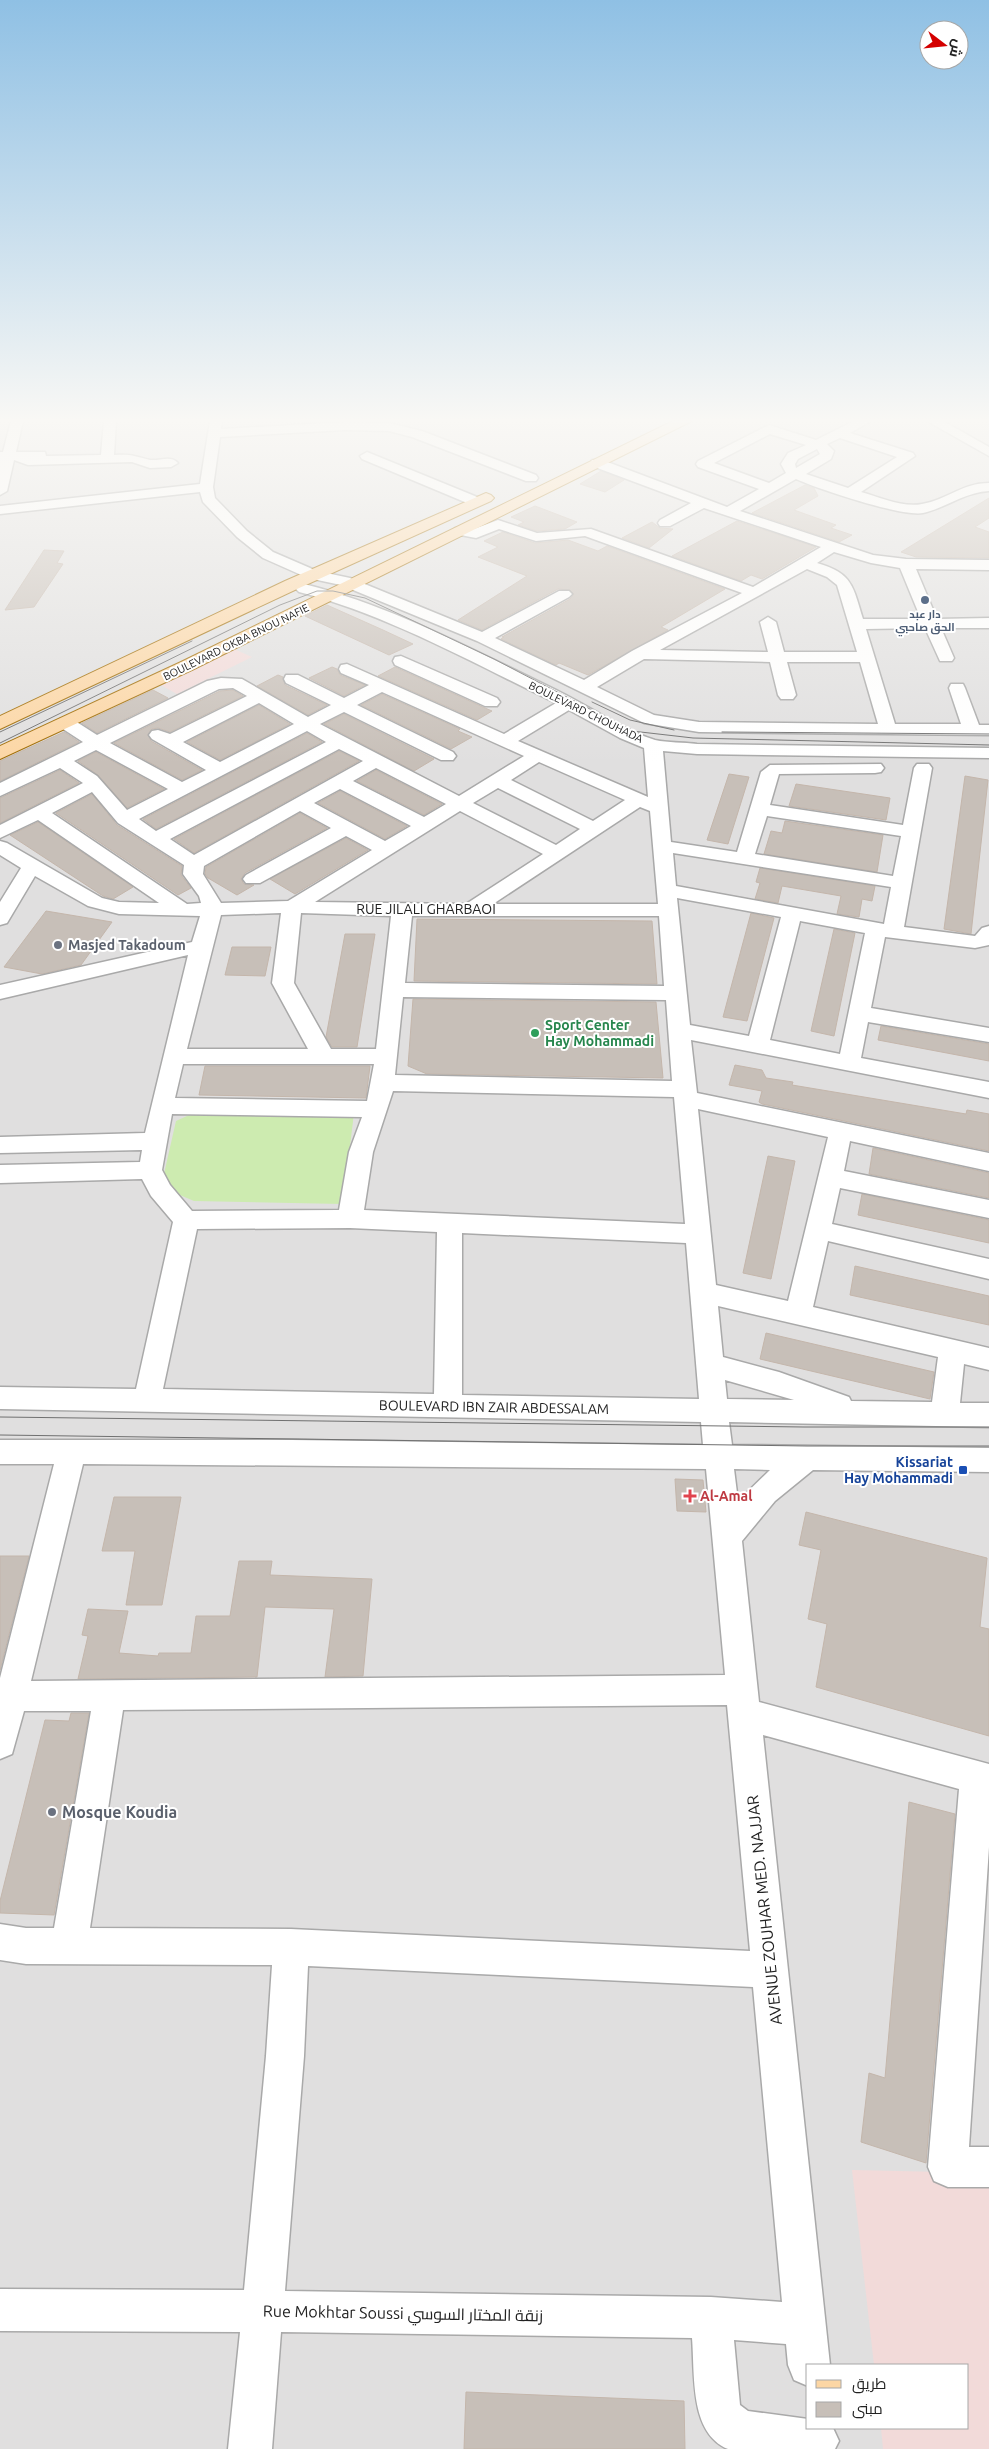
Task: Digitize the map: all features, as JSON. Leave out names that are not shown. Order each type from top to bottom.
[{"type":"main road","name":"BOULEVARD OKBA BNOU NAFIE","points":[[0,723],[291,585],[403,535]]},
{"type":"main road","name":"BOULEVARD OKBA BNOU NAFIE","points":[[0,753],[66,724],[333,596],[353,584],[451,535]]},
{"type":"street","points":[[244,535],[268,555],[277,571],[291,585]]},
{"type":"street","points":[[531,535],[536,537],[553,535]]},
{"type":"street","points":[[595,535],[753,592]]},
{"type":"street","points":[[797,535],[871,559],[906,564],[989,565]]},
{"type":"street","points":[[585,687],[638,654],[806,564],[832,547]]},
{"type":"street","name":"BOULEVARD CHOUHADA","points":[[268,555],[313,576],[353,584],[483,638],[650,719],[699,727],[980,730]]},
{"type":"street","points":[[806,564],[841,578],[857,624],[888,729]]},
{"type":"street","points":[[906,564],[946,658]]},
{"type":"street","name":"BOULEVARD CHOUHADA","points":[[291,585],[333,596],[426,647],[568,703],[626,734],[653,744],[697,749],[989,753]]},
{"type":"street","points":[[483,638],[564,594]]},
{"type":"street","points":[[768,622],[786,695]]},
{"type":"street","points":[[857,624],[989,624]]},
{"type":"street","points":[[125,819],[344,705],[400,661],[426,647]]},
{"type":"street","points":[[638,654],[698,658],[867,657]]},
{"type":"street","points":[[400,661],[491,702]]},
{"type":"street","points":[[347,668],[375,682],[447,755],[459,804],[556,853]]},
{"type":"street","points":[[292,679],[447,755]]},
{"type":"street","points":[[0,790],[62,761],[136,722],[221,683],[236,683],[376,761]]},
{"type":"street","points":[[957,688],[980,730]]},
{"type":"street","points":[[170,741],[260,696]]},
{"type":"street","points":[[194,863],[376,761],[447,755],[504,741],[568,703]]},
{"type":"street","points":[[136,722],[218,769]]},
{"type":"street","points":[[66,724],[95,742],[182,789]]},
{"type":"street","points":[[504,741],[649,803]]},
{"type":"street","points":[[157,838],[339,742]]},
{"type":"street","name":"AVENUE ZOUHAR MED. NAJJAR","points":[[653,744],[649,803],[662,846],[668,900],[714,1409],[809,2364]]},
{"type":"street","points":[[324,1056],[311,1037],[284,983],[292,907],[538,755]]},
{"type":"street","points":[[62,761],[94,784],[125,819],[194,863]]},
{"type":"street","points":[[850,1063],[859,1013],[902,883],[923,768]]},
{"type":"street","points":[[745,857],[770,772],[776,769],[989,769]]},
{"type":"street","points":[[497,780],[594,829]]},
{"type":"street","points":[[340,782],[424,825]]},
{"type":"street","points":[[0,832],[94,784]]},
{"type":"street","points":[[472,909],[594,829],[649,803]]},
{"type":"street","points":[[301,804],[385,849]]},
{"type":"street","points":[[760,809],[912,832]]},
{"type":"street","points":[[38,812],[183,910]]},
{"type":"street","points":[[253,879],[345,828]]},
{"type":"street","points":[[662,846],[745,857],[902,883]]},
{"type":"street","name":"RUE JILALI GHARBAOI","points":[[3,852],[32,865],[95,902],[119,908],[183,910],[292,907],[402,910],[472,909],[668,900],[792,914],[885,931],[975,942],[987,939],[989,932]]},
{"type":"street","points":[[194,863],[193,874],[208,896],[213,908],[201,946],[162,1106],[150,1170],[160,1190],[186,1220],[350,1218],[698,1234]]},
{"type":"street","points":[[0,920],[32,865]]},
{"type":"street","points":[[350,1218],[362,1152],[377,1109],[383,1083],[402,910]]},
{"type":"street","points":[[757,1046],[792,914]]},
{"type":"street","points":[[0,992],[201,946]]},
{"type":"street","points":[[392,990],[676,993]]},
{"type":"street","points":[[859,1013],[989,1035]]},
{"type":"street","points":[[679,1030],[989,1090]]},
{"type":"street","points":[[174,1057],[386,1056]]},
{"type":"street","points":[[383,1083],[685,1094],[841,1132],[989,1162]]},
{"type":"street","points":[[162,1106],[377,1109]]},
{"type":"street","points":[[798,1314],[841,1132]]},
{"type":"street","points":[[0,1145],[156,1142]]},
{"type":"street","points":[[0,1174],[150,1170]]},
{"type":"street","points":[[831,1177],[989,1209]]},
{"type":"street","points":[[147,1400],[186,1220]]},
{"type":"street","points":[[448,1407],[450,1223]]},
{"type":"street","points":[[819,1230],[989,1269]]},
{"type":"street","points":[[703,1292],[989,1359]]},
{"type":"street","points":[[945,1414],[952,1350]]},
{"type":"street","points":[[710,1365],[779,1383],[858,1412]]},
{"type":"street","name":"BOULEVARD IBN ZAIR ABDESSALAM","points":[[0,1398],[989,1415]]},
{"type":"street","points":[[0,1452],[720,1456],[989,1460]]},
{"type":"street","points":[[0,1743],[71,1453]]},
{"type":"street","points":[[728,1536],[750,1505],[764,1491],[809,1457]]},
{"type":"street","points":[[12,1696],[744,1702],[983,1779],[948,2167],[989,2167]]},
{"type":"street","points":[[69,1946],[109,1697]]},
{"type":"street","points":[[0,1942],[26,1946],[291,1947],[770,1970]]},
{"type":"street","points":[[250,2449],[285,2056],[291,1947]]},
{"type":"street","name":"Rue Mokhtar Soussi زنقة المختار السوسي","points":[[0,2310],[263,2311],[711,2318],[805,2324]]},
{"type":"street","points":[[711,2318],[720,2415],[737,2431],[768,2437],[816,2439]]},
{"type":"shaded area","points":[[0,535],[989,535],[989,2449],[0,2449]]},
{"type":"shaded area","points":[[234,649],[252,657],[177,694],[159,684]]},
{"type":"shaded area","points":[[852,2170],[989,2173],[989,2449],[883,2449],[881,2429],[969,2429],[969,2364],[874,2364]]},
{"type":"green space","points":[[198,1111],[354,1113],[343,1204],[194,1201],[161,1187],[176,1121]]},
{"type":"building","points":[[496,535],[513,535],[535,543],[568,540],[598,551],[607,546],[725,589],[661,627],[668,630],[588,675],[559,663],[556,665],[501,639],[570,599],[574,594],[570,590],[558,589],[482,630],[458,620],[527,576],[478,557],[498,547],[484,541]]},
{"type":"building","points":[[627,535],[665,535],[649,548],[622,538]]},
{"type":"building","points":[[710,535],[780,535],[816,547],[762,579],[751,575],[741,581],[672,556]]},
{"type":"building","points":[[819,535],[851,535],[839,542]]},
{"type":"building","points":[[928,535],[989,535],[989,558],[916,557],[901,552]]},
{"type":"building","points":[[44,550],[64,551],[57,563],[63,564],[34,607],[5,610]]},
{"type":"building","points":[[327,605],[413,644],[389,655],[305,616]]},
{"type":"building","points":[[332,667],[337,669],[340,675],[365,685],[344,696],[309,678]]},
{"type":"building","points":[[395,667],[492,711],[477,720],[378,676]]},
{"type":"building","points":[[278,675],[283,677],[285,685],[327,705],[308,715],[257,686]]},
{"type":"building","points":[[153,690],[168,698],[97,733],[82,723]]},
{"type":"building","points":[[233,690],[243,696],[170,732],[158,728],[152,729],[148,734],[151,741],[202,770],[182,780],[114,743],[220,691]]},
{"type":"building","points":[[382,694],[460,729],[458,731],[472,737],[451,749],[361,705]]},
{"type":"building","points":[[259,705],[290,724],[220,760],[187,742]]},
{"type":"building","points":[[344,714],[434,759],[414,771],[324,724]]},
{"type":"building","points":[[64,732],[79,742],[0,781],[0,761]]},
{"type":"building","points":[[307,733],[322,742],[156,829],[143,819]]},
{"type":"building","points":[[339,751],[359,761],[194,853],[174,839]]},
{"type":"building","points":[[96,752],[164,789],[127,808],[98,775],[78,761]]},
{"type":"building","points":[[60,770],[79,783],[0,823],[0,798]]},
{"type":"building","points":[[376,770],[442,804],[424,815],[357,781]]},
{"type":"building","points":[[729,774],[749,777],[728,844],[707,840]]},
{"type":"building","points":[[965,776],[988,780],[971,934],[944,929]]},
{"type":"building","points":[[796,784],[890,798],[886,820],[789,806]]},
{"type":"building","points":[[340,791],[407,826],[385,839],[318,803]]},
{"type":"building","points":[[92,794],[117,825],[182,866],[181,875],[191,888],[178,895],[56,813]]},
{"type":"building","points":[[300,813],[327,828],[245,873],[241,879],[244,884],[254,885],[237,895],[208,878],[205,874],[206,867]]},
{"type":"building","points":[[785,821],[883,835],[877,872],[764,854],[771,831],[782,833]]},
{"type":"building","points":[[38,822],[133,887],[113,899],[103,896],[10,835]]},
{"type":"building","points":[[346,838],[368,850],[295,894],[270,879]]},
{"type":"building","points":[[760,868],[875,886],[872,901],[862,899],[859,917],[837,914],[841,896],[782,886],[778,903],[755,899],[760,883],[756,882]]},
{"type":"building","name":"Masjed Takadoum","points":[[46,911],[112,922],[81,965],[42,974],[4,967]]},
{"type":"building","points":[[751,913],[774,918],[747,1021],[723,1017]]},
{"type":"building","points":[[417,919],[652,921],[657,984],[414,981]]},
{"type":"building","points":[[834,929],[855,933],[834,1036],[811,1031]]},
{"type":"building","points":[[345,934],[375,934],[357,1047],[332,1047],[326,1037]]},
{"type":"building","points":[[232,947],[271,947],[265,976],[225,975]]},
{"type":"building","name":"Sport Center Hay Mohammadi","points":[[413,999],[656,1002],[663,1078],[427,1074],[408,1066]]},
{"type":"building","points":[[881,1026],[989,1044],[989,1061],[878,1040]]},
{"type":"building","points":[[735,1065],[762,1070],[766,1078],[793,1082],[792,1085],[966,1114],[967,1110],[989,1114],[989,1151],[762,1104],[759,1102],[762,1091],[729,1085]]},
{"type":"building","points":[[205,1066],[370,1066],[366,1098],[199,1095]]},
{"type":"building","points":[[873,1148],[989,1173],[989,1198],[869,1174]]},
{"type":"building","points":[[768,1156],[795,1161],[771,1279],[743,1273]]},
{"type":"building","points":[[862,1194],[989,1220],[989,1243],[858,1215]]},
{"type":"building","points":[[855,1266],[989,1296],[989,1325],[850,1295]]},
{"type":"building","points":[[766,1333],[934,1372],[930,1399],[760,1359]]},
{"type":"building","name":"Al-Amal","points":[[675,1479],[703,1480],[706,1512],[677,1511]]},
{"type":"building","points":[[114,1497],[181,1497],[162,1605],[126,1605],[135,1551],[102,1551]]},
{"type":"building","points":[[806,1512],[987,1558],[980,1627],[989,1629],[989,1736],[816,1687],[827,1624],[808,1619],[821,1550],[799,1545]]},
{"type":"building","points":[[0,1556],[29,1556],[0,1670]]},
{"type":"building","points":[[239,1561],[272,1561],[270,1575],[372,1579],[363,1676],[325,1677],[334,1609],[265,1607],[257,1677],[78,1679],[88,1636],[82,1635],[88,1609],[128,1611],[119,1653],[158,1656],[159,1653],[191,1653],[196,1616],[230,1616]]},
{"type":"building","name":"Mosque Koudia","points":[[71,1713],[89,1713],[54,1915],[0,1913],[0,1901],[45,1720],[69,1721]]},
{"type":"building","points":[[909,1802],[955,1814],[926,2163],[861,2142],[869,2073],[885,2078]]},
{"type":"building","points":[[466,2392],[684,2401],[685,2449],[464,2449]]},
{"type":"tram line","points":[[0,743],[280,605],[317,591],[333,591],[365,598],[494,659],[632,731],[693,738],[989,745]]},
{"type":"tram line","points":[[0,732],[192,641]]},
{"type":"tram line","points":[[592,702],[630,720],[674,730]]},
{"type":"tram line","points":[[722,732],[989,734]]},
{"type":"tram line","points":[[0,1417],[804,1427],[989,1427]]},
{"type":"tram line","points":[[0,1435],[807,1446],[989,1446]]},
{"type":"place","name":"دار عبد الحق صاحبي","points":[[925,600]]},
{"type":"place","name":"Masjed Takadoum","points":[[58,945]]},
{"type":"place","name":"Sport Center Hay Mohammadi","points":[[535,1033]]},
{"type":"place","name":"Kissariat Hay Mohammadi","points":[[963,1470]]},
{"type":"place","name":"Al-Amal","points":[[690,1496]]},
{"type":"place","name":"Mosque Koudia","points":[[52,1812]]}]
